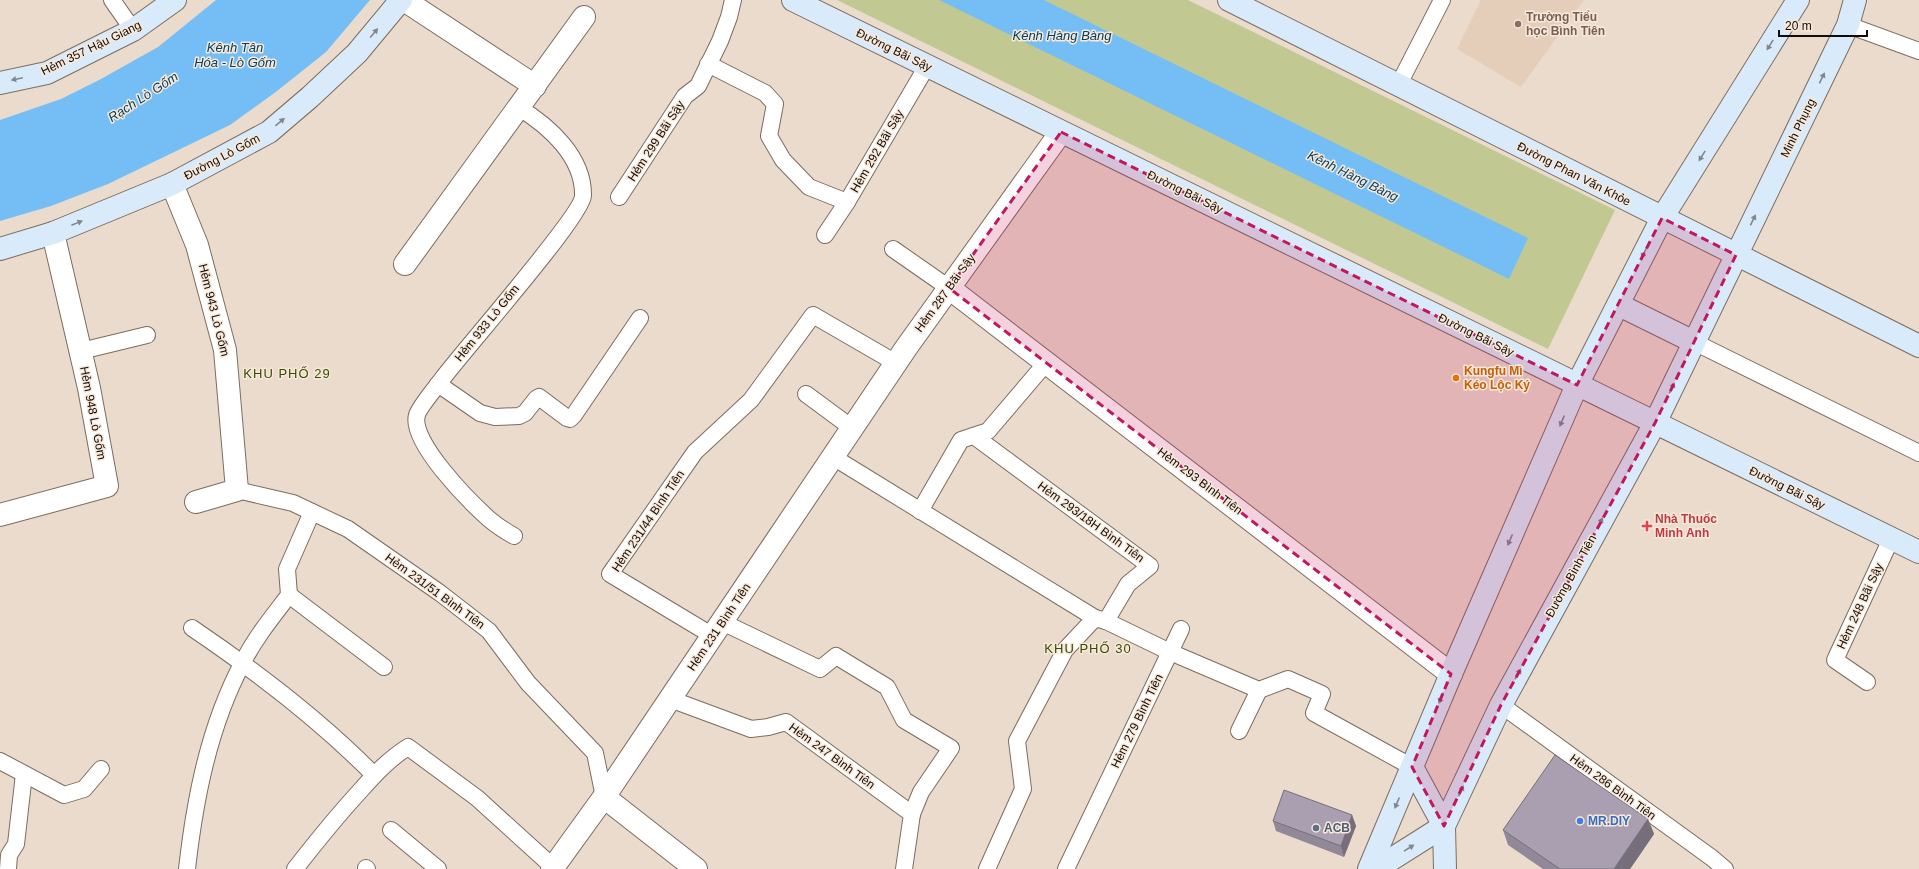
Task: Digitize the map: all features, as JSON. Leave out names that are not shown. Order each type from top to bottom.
[{"type":"street","name":"Hẻm 357 Hậu Giang","points":[[0,83],[47,72],[133,30],[175,0]]},
{"type":"street","points":[[403,0],[535,86]]},
{"type":"street","name":"Đường Lò Gốm","points":[[0,249],[53,233],[172,184],[269,132],[357,53],[403,0]]},
{"type":"street","name":"Đường Bãi Sậy","points":[[793,0],[1919,552]]},
{"type":"street","name":"Đường Phan Văn Khỏe","points":[[1229,0],[1919,346]]},
{"type":"street","points":[[1369,869],[1451,674],[1577,385],[1662,218],[1798,0]]},
{"type":"street","name":"Minh Phụng","points":[[1736,255],[1848,25],[1855,0]]},
{"type":"street","points":[[405,264],[584,18]]},
{"type":"street","name":"Hẻm 287 Bãi Sậy","points":[[833,457],[896,363],[1061,132]]},
{"type":"street","name":"Hẻm 943 Lò Gốm","points":[[172,184],[197,245],[225,350],[237,490]]},
{"type":"street","name":"Hẻm 948 Lò Gốm","points":[[0,515],[107,486],[81,351],[53,233]]},
{"type":"street","name":"Đường Bình Tiên","points":[[1444,826],[1501,706],[1655,423],[1736,255]]},
{"type":"street","name":"Hẻm 293 Bình Tiên","points":[[949,288],[1451,674]]},
{"type":"street","points":[[1619,305],[1694,342]]},
{"type":"street","name":"Hẻm 231 Bình Tiên","points":[[552,868],[604,797],[833,457]]},
{"type":"street","points":[[196,502],[237,490]]},
{"type":"street","points":[[1412,767],[1444,826],[1445,869]]},
{"type":"street","points":[[604,797],[696,869]]},
{"type":"street","points":[[1376,869],[1444,826]]},
{"type":"lane","points":[[112,0],[133,30]]},
{"type":"lane","name":"Hẻm 299 Bãi Sậy","points":[[619,197],[686,96],[698,86],[720,41],[729,17],[733,0]]},
{"type":"lane","points":[[1398,86],[1442,0]]},
{"type":"lane","points":[[1848,25],[1919,51]]},
{"type":"lane","points":[[708,64],[765,93],[775,104],[769,136],[782,160],[809,187],[847,202]]},
{"type":"lane","name":"Hẻm 292 Bãi Sậy","points":[[825,235],[847,202],[927,66]]},
{"type":"lane","name":"Hẻm 933 Lò Gốm","points":[[514,536],[490,520],[466,497],[426,448],[417,428],[417,414],[438,384],[575,214],[583,198],[581,176],[559,140],[534,117],[518,107]]},
{"type":"lane","points":[[893,249],[949,288]]},
{"type":"lane","name":"Hẻm 231/44 Bình Tiên","points":[[718,629],[610,574],[695,452],[751,400],[813,315],[896,363]]},
{"type":"lane","points":[[438,384],[480,413],[495,417],[519,416],[525,413],[539,397],[570,419],[640,318]]},
{"type":"lane","points":[[81,351],[147,335]]},
{"type":"lane","points":[[1694,342],[1919,453]]},
{"type":"lane","points":[[920,511],[961,440],[988,431],[1046,363]]},
{"type":"lane","points":[[806,394],[852,428]]},
{"type":"lane","name":"Hẻm 293/18H Bình Tiên","points":[[974,436],[1150,566],[1128,584],[1101,619]]},
{"type":"lane","points":[[833,457],[920,511],[1101,619],[1170,652],[1259,690]]},
{"type":"lane","name":"Hẻm 231/51 Bình Tiên","points":[[237,490],[294,503],[348,529],[440,593],[489,631],[528,683],[595,753],[604,797]]},
{"type":"lane","points":[[187,869],[193,814],[218,719],[242,662],[257,638],[289,594],[287,569],[312,512]]},
{"type":"lane","name":"Hẻm 248 Bãi Sậy","points":[[1867,682],[1835,660],[1891,538]]},
{"type":"lane","points":[[289,594],[384,667]]},
{"type":"lane","points":[[987,869],[1023,789],[1017,741],[1065,650],[1101,619]]},
{"type":"lane","points":[[192,628],[242,662],[305,710],[374,775]]},
{"type":"lane","points":[[718,629],[820,669],[836,656],[886,687],[904,720],[952,748],[921,792],[912,814],[904,869]]},
{"type":"lane","name":"Hẻm 279 Bình Tiên","points":[[1066,869],[1180,629]]},
{"type":"lane","points":[[1239,731],[1259,690],[1288,679],[1322,694],[1314,714],[1412,767]]},
{"type":"lane","name":"Hẻm 247 Bình Tiên","points":[[670,699],[751,729],[768,727],[786,722],[912,814]]},
{"type":"lane","name":"Hẻm 286 Bình Tiên","points":[[1501,706],[1712,858],[1725,869]]},
{"type":"lane","points":[[295,869],[323,833],[374,775],[393,756],[408,747],[477,798],[552,868]]},
{"type":"lane","points":[[0,761],[64,795],[84,789],[102,769]]},
{"type":"lane","points":[[8,869],[9,855],[16,844],[24,774]]},
{"type":"lane","points":[[391,830],[438,869]]},
{"type":"highlighted area","points":[[1061,132],[1577,385],[1662,218],[1736,255],[1655,423],[1501,705],[1444,826],[1412,767],[1451,674],[949,288]]},
{"type":"shaded area","name":"Trường Tiểu học Bình Tiên","points":[[1481,0],[1584,0],[1521,87],[1457,49]]},
{"type":"green space","points":[[837,0],[1188,0],[1615,210],[1548,349]]},
{"type":"water","name":"Kênh Tân Hóa - Lò Gốm","points":[[216,0],[370,0],[326,52],[277,91],[230,125],[108,184],[51,206],[0,221],[0,120],[61,99],[101,79],[158,47]]},
{"type":"water","name":"Kênh Hàng Bàng","points":[[939,0],[1044,0],[1528,238],[1509,279]]},
{"type":"building","name":"MR.DIY","points":[[1555,755],[1648,819],[1614,869],[1560,869],[1503,830]]},
{"type":"building","name":"ACB","points":[[1284,790],[1352,815],[1341,846],[1273,821]]},
{"type":"place","name":"Trường Tiểu học Bình Tiên","points":[[1518,24]]},
{"type":"place","name":"Kungfu Mì Kéo Lộc Ký","points":[[1456,378]]},
{"type":"place","name":"Nhà Thuốc Minh Anh","points":[[1647,526]]},
{"type":"place","name":"MR.DIY","points":[[1580,821]]},
{"type":"place","name":"ACB","points":[[1316,828]]},
{"type":"district","name":"KHU PHỐ 29","points":[[287,373]]},
{"type":"district","name":"KHU PHỐ 30","points":[[1088,648]]},
{"type":"water label","name":"Rạch Lò Gốm","points":[[143,97]]}]
